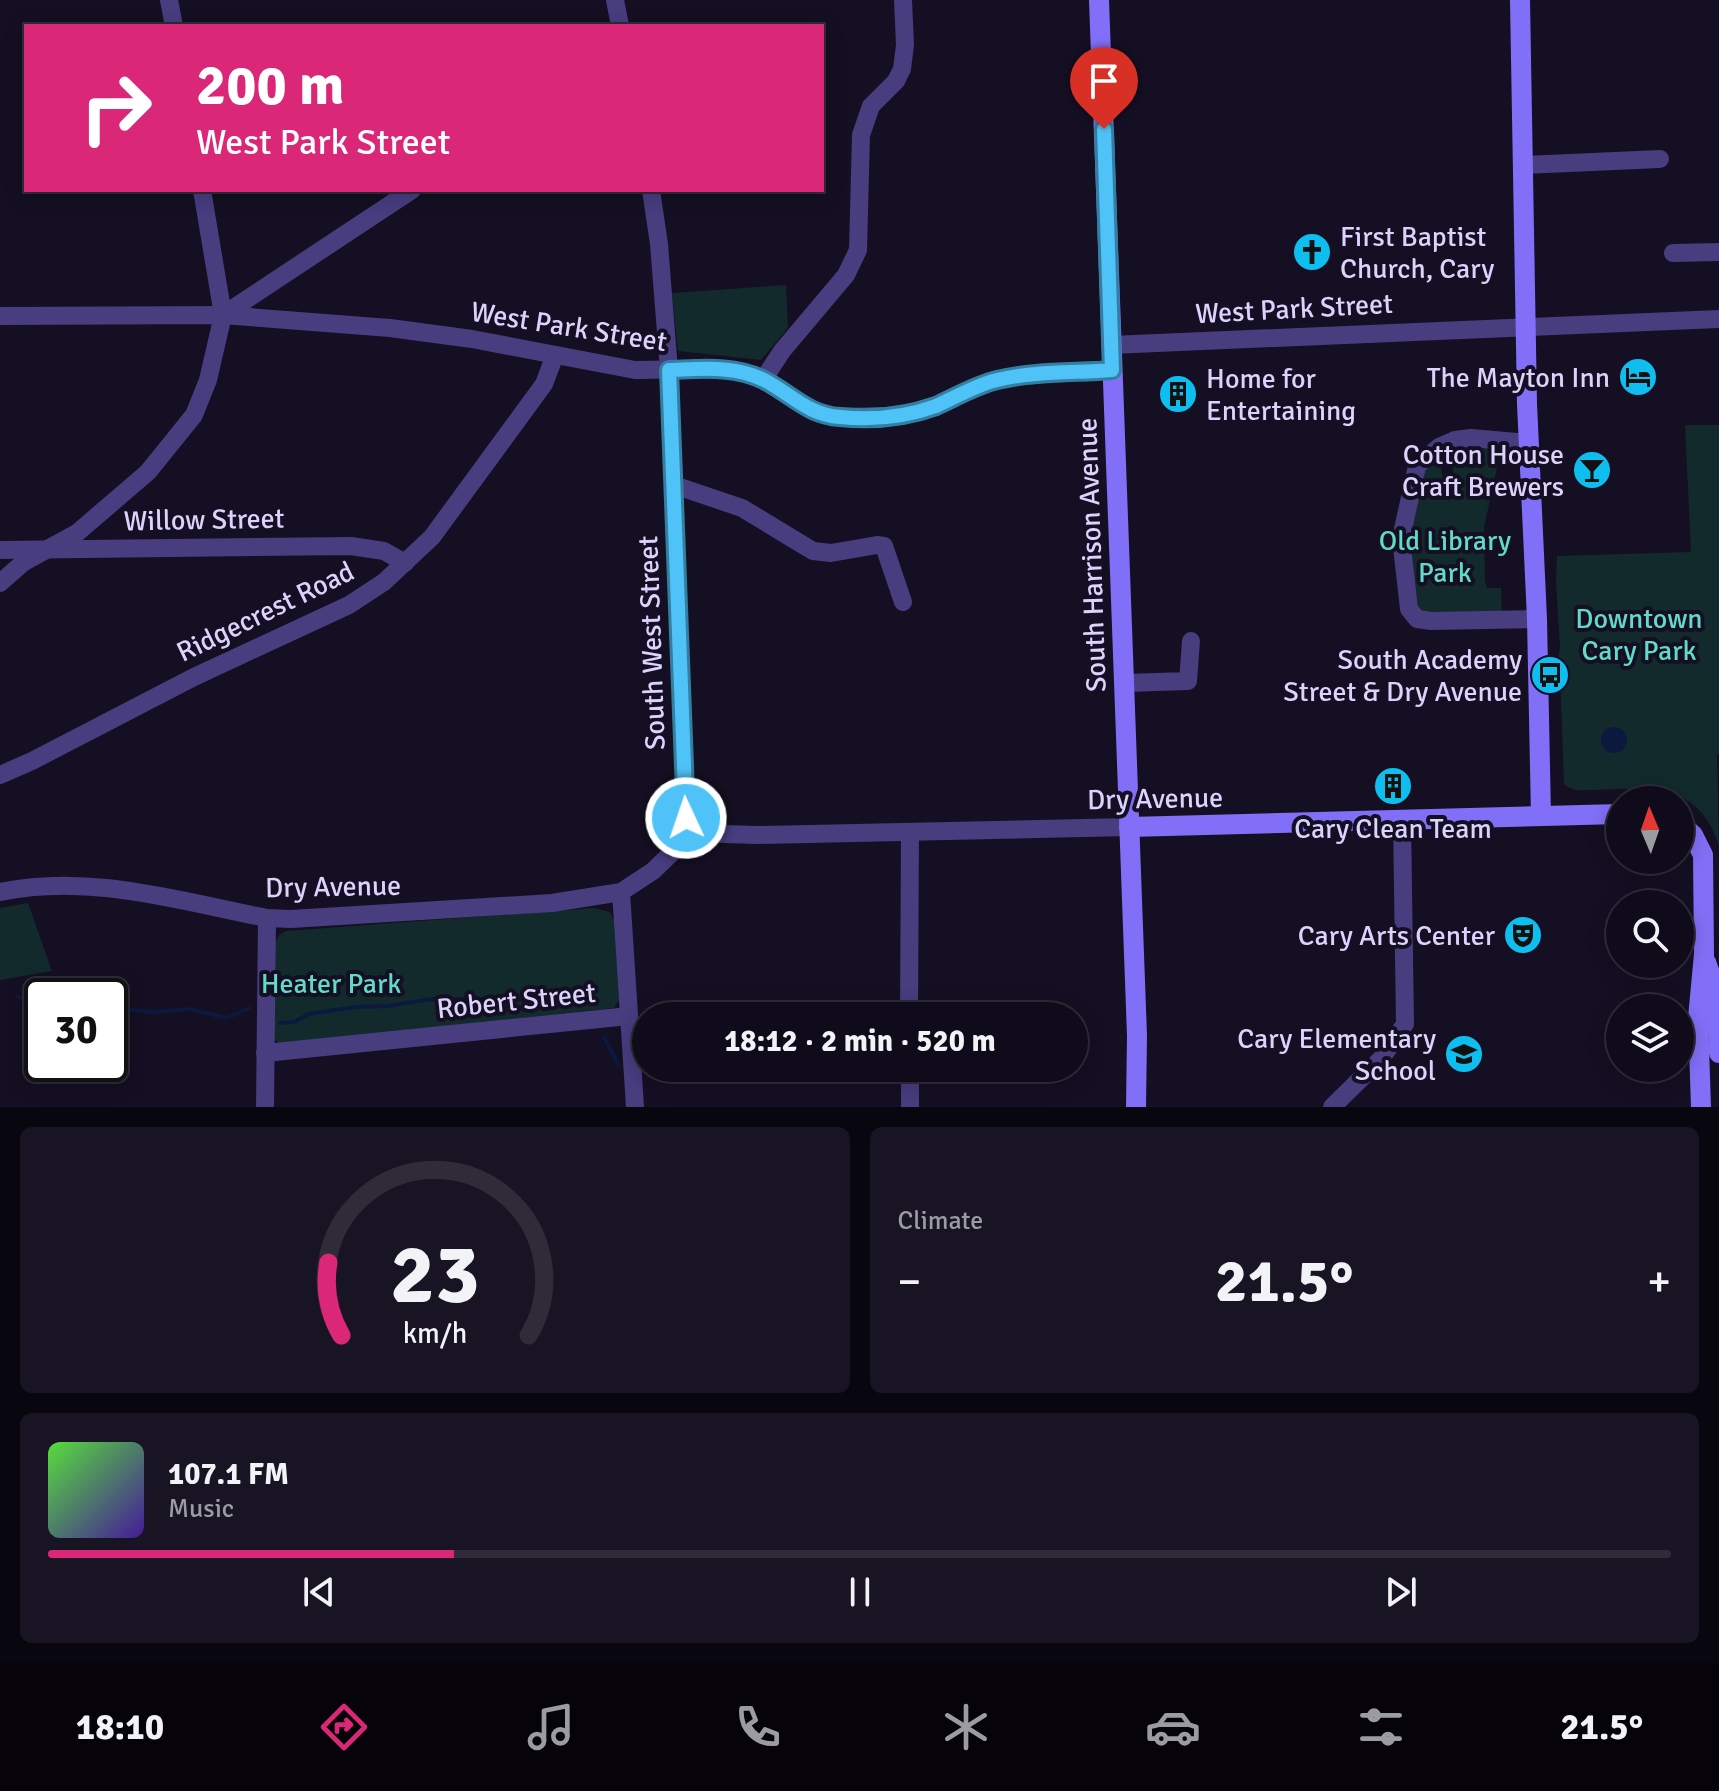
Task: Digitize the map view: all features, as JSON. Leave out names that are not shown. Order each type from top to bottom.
[{"type":"street","points":[[169,0],[174,24]]},
{"type":"street","points":[[615,0],[620,24]]},
{"type":"street","points":[[763,380],[782,351],[846,275],[858,250],[861,135],[871,106],[896,81],[902,69],[905,45],[903,0]]},
{"type":"street","name":"South Harrison Avenue","points":[[1099,0],[1137,1036],[1136,1107]]},
{"type":"street","points":[[1520,0],[1541,816]]},
{"type":"street","points":[[1523,165],[1660,159]]},
{"type":"street","points":[[0,583],[24,562],[77,533],[148,472],[182,433],[205,389],[223,315],[202,192]]},
{"type":"street","points":[[223,315],[409,192]]},
{"type":"street","name":"South West Street","points":[[651,192],[669,370],[686,810],[692,833]]},
{"type":"street","points":[[1673,253],[1719,252]]},
{"type":"street","name":"West Park Street","points":[[0,316],[223,315],[378,327],[472,339],[635,370],[738,371],[763,380],[814,412],[853,418],[912,412],[1008,377],[1112,370]]},
{"type":"street","name":"West Park Street","points":[[1111,345],[1719,319]]},
{"type":"street","name":"Ridgecrest Road","points":[[0,775],[44,756],[194,677],[349,605],[384,582],[432,537],[544,384],[555,355]]},
{"type":"street","points":[[1529,443],[1471,438],[1455,440],[1439,447],[1422,460],[1415,472],[1401,538],[1409,609],[1417,619],[1537,619]]},
{"type":"street","points":[[674,485],[742,508],[813,551],[831,553],[884,546],[903,602]]},
{"type":"street","name":"Willow Street","points":[[0,550],[351,546],[384,551],[405,563]]},
{"type":"street","points":[[1124,683],[1188,681],[1191,641]]},
{"type":"street","name":"Dry Avenue","points":[[692,833],[746,836],[1606,814]]},
{"type":"street","points":[[1332,1107],[1381,1059],[1405,1024],[1402,820]]},
{"type":"street","points":[[909,1002],[910,832]]},
{"type":"street","points":[[635,1107],[621,892],[653,871],[692,833]]},
{"type":"street","points":[[1694,841],[1703,855],[1719,1053]]},
{"type":"street","name":"Dry Avenue","points":[[0,892],[42,885],[88,885],[267,918],[336,918],[591,899],[621,892]]},
{"type":"street","points":[[265,1107],[267,918]]},
{"type":"street","points":[[1701,1107],[1698,1018],[1709,949]]},
{"type":"street","name":"Robert Street","points":[[265,1053],[629,1016]]},
{"type":"street","points":[[910,1082],[910,1107]]},
{"type":"green space","points":[[786,285],[788,328],[761,360],[678,351],[672,293]]},
{"type":"green space","name":"Downtown Cary Park","points":[[1685,425],[1719,425],[1719,846],[1710,825],[1694,806],[1694,786],[1606,786],[1606,789],[1577,790],[1564,784],[1560,674],[1557,665],[1560,648],[1557,556],[1691,552]]},
{"type":"green space","name":"Old Library Park","points":[[1459,444],[1502,445],[1484,527],[1485,581],[1487,588],[1501,588],[1502,616],[1418,613],[1407,553],[1422,469],[1437,461],[1442,475],[1453,475],[1452,455]]},
{"type":"green space","points":[[28,903],[52,971],[0,980],[0,908]]},
{"type":"green space","name":"Heater Park","points":[[594,908],[610,912],[614,921],[619,1000],[614,1008],[279,1044],[274,1039],[274,945],[279,935],[286,931]]},
{"type":"water","points":[[1614,727],[1623,731],[1627,740],[1623,749],[1614,753],[1605,749],[1601,740],[1605,731]]},
{"type":"waterway","points":[[280,1023],[294,1022],[309,1014],[431,999],[527,1000],[557,991],[588,996]]},
{"type":"waterway","points":[[17,997],[24,998]]},
{"type":"waterway","points":[[128,1010],[153,1012],[189,1009],[227,1018],[249,1008]]},
{"type":"waterway","points":[[604,1037],[619,1066]]},
{"type":"place","name":"First Baptist Church, Cary","points":[[1312,252]]},
{"type":"place","name":"The Mayton Inn","points":[[1638,377]]},
{"type":"place","name":"Home for Entertaining","points":[[1178,394]]},
{"type":"place","name":"Cotton House Craft Brewers","points":[[1592,470]]},
{"type":"place","name":"South Academy Street & Dry Avenue","points":[[1550,675]]},
{"type":"place","name":"Cary Clean Team","points":[[1393,786]]},
{"type":"place","name":"Cary Arts Center","points":[[1523,935]]},
{"type":"place","name":"Cary Elementary School","points":[[1464,1054]]},
{"type":"route","points":[[686,818],[669,370],[738,371],[763,380],[814,412],[853,418],[912,412],[1008,377],[1112,370],[1104,129]]}]
